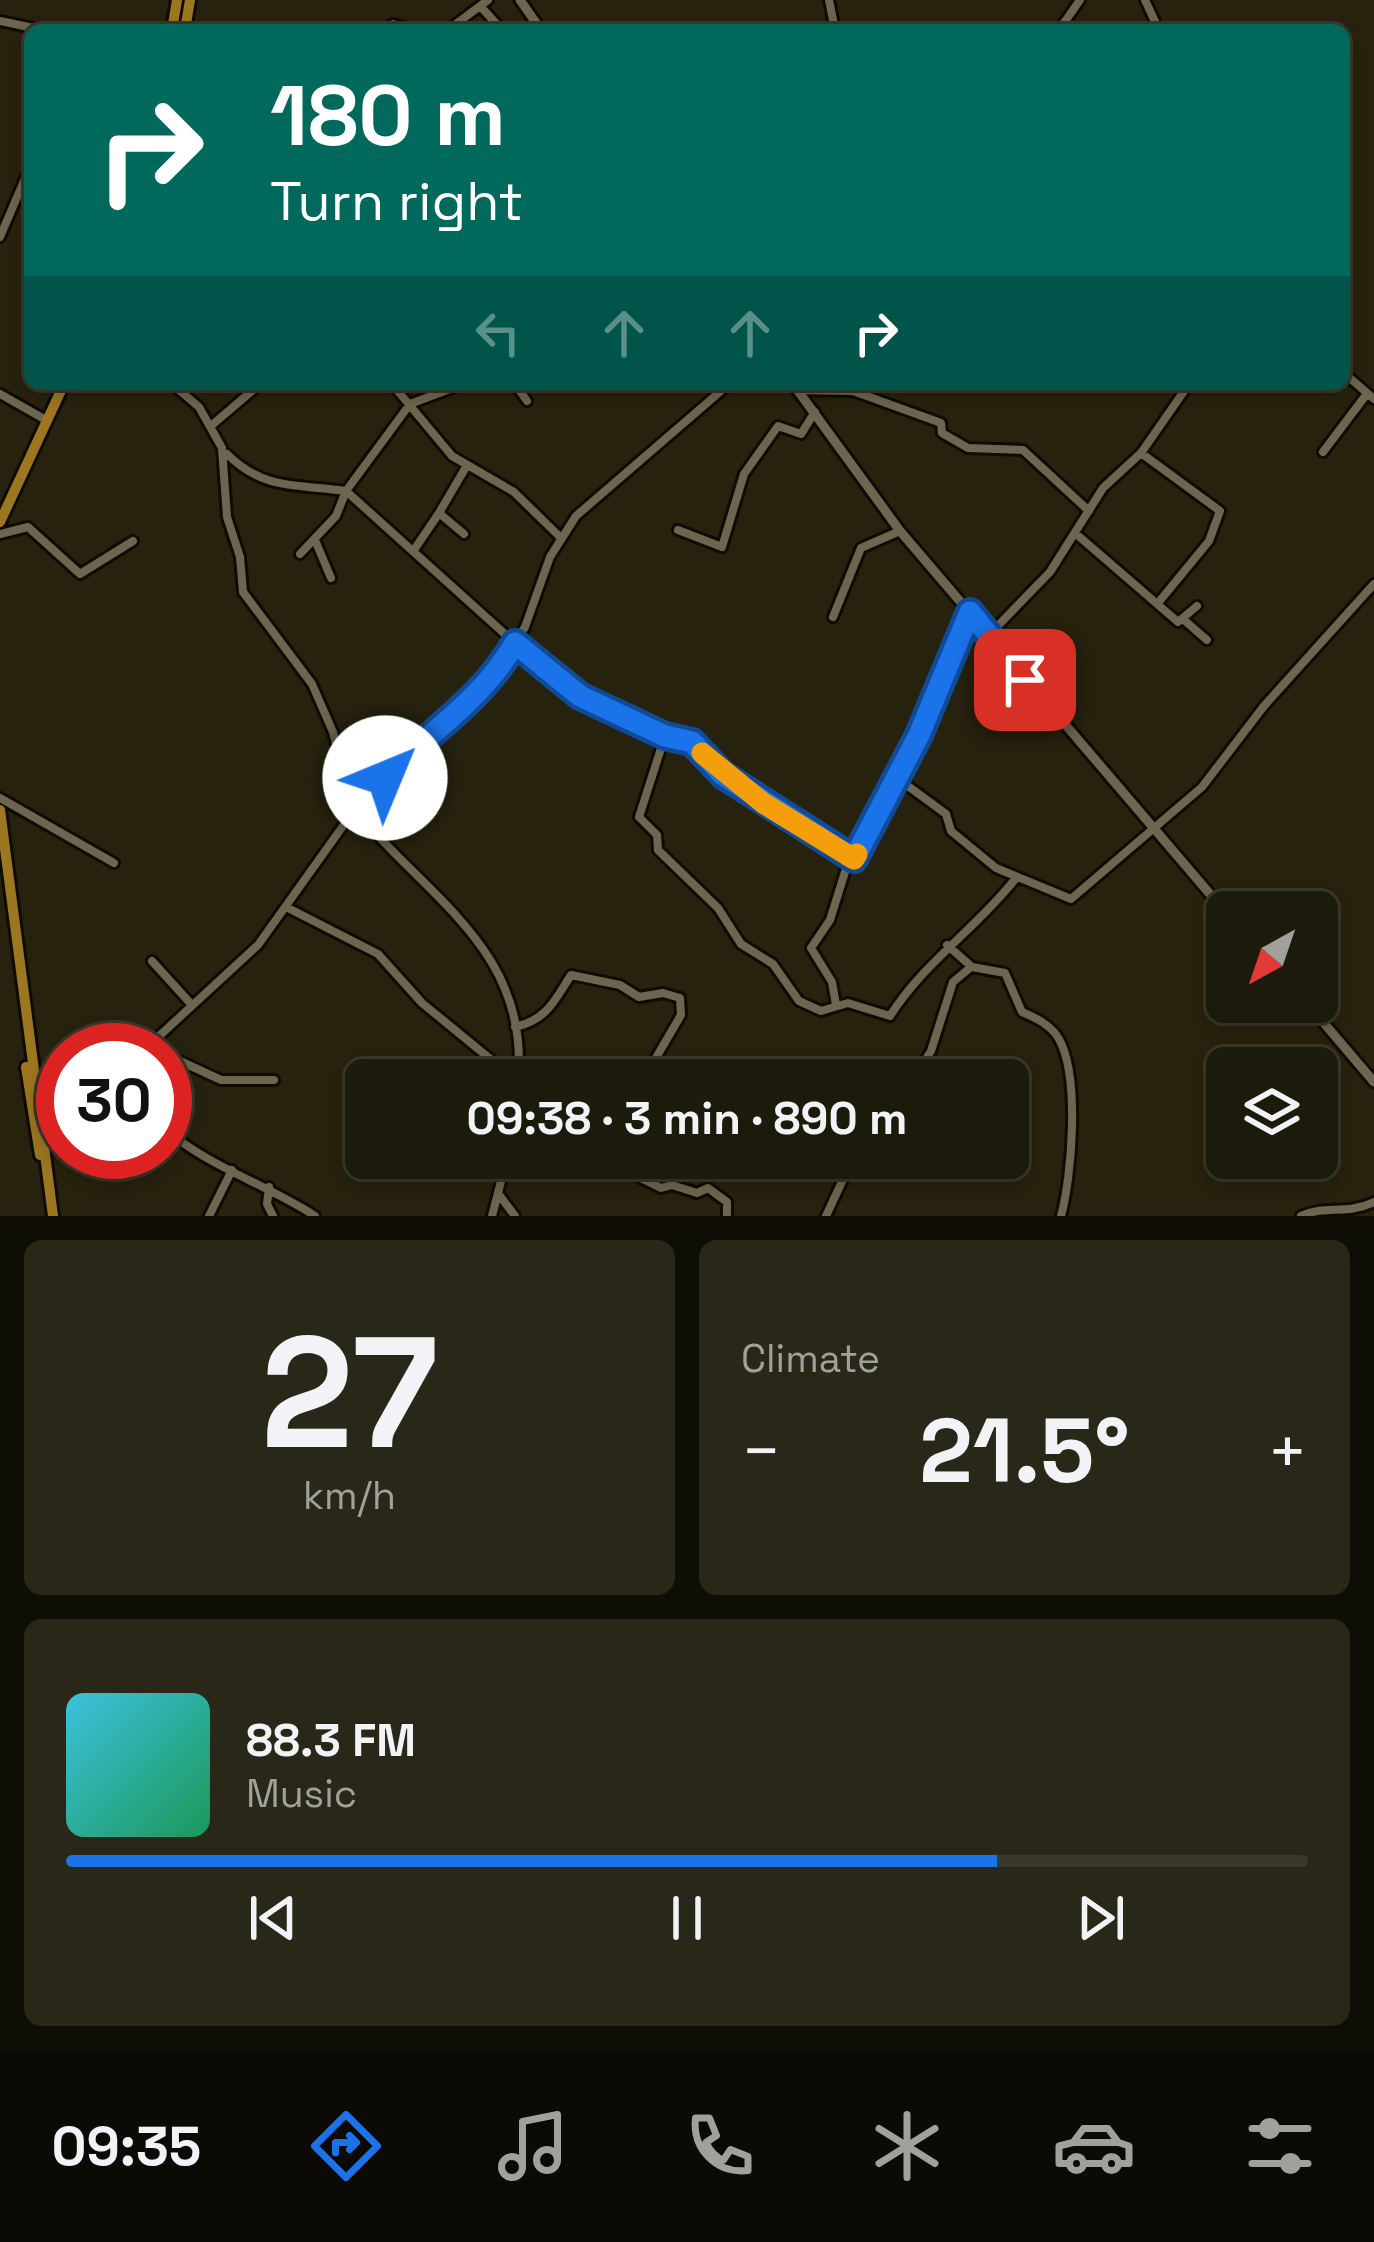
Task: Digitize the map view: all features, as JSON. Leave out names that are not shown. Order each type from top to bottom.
[{"type":"main road","points":[[0,522],[61,390]]},
{"type":"main road","points":[[798,390],[900,531],[1208,891]]},
{"type":"main road","points":[[0,810],[36,1086]]},
{"type":"main road","points":[[23,998],[20,1018],[36,1138]]},
{"type":"main road","points":[[1324,1023],[1374,1082]]},
{"type":"main road","points":[[48,1179],[53,1216]]},
{"type":"street","points":[[456,24],[484,4]]},
{"type":"street","points":[[0,237],[24,181]]},
{"type":"street","points":[[178,390],[212,425],[222,448],[227,517],[240,557],[243,592],[311,684],[333,732],[354,811],[423,876],[485,948],[512,1000],[516,1059]]},
{"type":"street","points":[[212,425],[253,390]]},
{"type":"street","points":[[397,390],[466,467],[514,492],[560,537]]},
{"type":"street","points":[[300,554],[336,516],[346,491],[410,404],[447,390]]},
{"type":"street","points":[[519,390],[526,401]]},
{"type":"street","points":[[174,1023],[240,965],[288,908],[354,811],[416,746],[483,693],[515,643],[560,537],[650,447],[721,390]]},
{"type":"street","points":[[839,390],[941,423],[942,433],[968,448],[1023,450],[1088,511]]},
{"type":"street","points":[[989,635],[1051,572],[1103,488],[1141,452],[1185,390]]},
{"type":"street","points":[[0,394],[46,420]]},
{"type":"street","points":[[1323,452],[1370,397]]},
{"type":"street","points":[[678,530],[722,547],[744,474],[778,426],[801,434],[814,412]]},
{"type":"street","points":[[222,448],[262,482],[346,491],[580,696],[665,736],[692,742],[749,794],[854,859]]},
{"type":"street","points":[[1141,452],[1220,511],[1209,541],[1159,603]]},
{"type":"street","points":[[415,550],[466,467]]},
{"type":"street","points":[[440,514],[464,534]]},
{"type":"street","points":[[0,534],[28,526],[80,574],[134,541]]},
{"type":"street","points":[[833,617],[861,548],[900,531]]},
{"type":"street","points":[[1075,532],[1178,622],[1197,606]]},
{"type":"street","points":[[315,540],[332,578]]},
{"type":"street","points":[[897,778],[946,814],[951,831],[1016,878],[1071,899],[1202,787],[1264,706],[1374,584]]},
{"type":"street","points":[[836,1005],[832,982],[811,948],[839,903],[854,859],[897,778],[970,612]]},
{"type":"street","points":[[1184,620],[1207,640]]},
{"type":"street","points":[[665,736],[639,817],[657,835],[658,850],[718,908],[741,944],[773,964],[799,1000],[820,1011],[836,1005],[890,1016],[947,946],[984,919],[1016,878]]},
{"type":"street","points":[[0,798],[114,863]]},
{"type":"street","points":[[288,908],[378,954],[422,1003],[491,1059]]},
{"type":"street","points":[[947,946],[972,967],[1005,973],[1022,1012],[1038,1019],[1061,1042],[1069,1092],[1071,1168],[1061,1216]]},
{"type":"street","points":[[152,961],[191,1004]]},
{"type":"street","points":[[926,1059],[953,982],[972,967]]},
{"type":"street","points":[[515,1027],[536,1022],[559,999],[571,974],[620,986],[639,997],[663,993],[680,998],[680,1015],[655,1059]]},
{"type":"street","points":[[192,1067],[221,1080],[274,1080]]},
{"type":"street","points":[[192,1146],[315,1216]]},
{"type":"street","points":[[209,1216],[232,1170]]},
{"type":"street","points":[[492,1216],[502,1179]]},
{"type":"street","points":[[642,1179],[661,1188],[672,1185],[697,1193],[708,1188],[727,1202],[727,1216]]},
{"type":"street","points":[[826,1216],[843,1179]]},
{"type":"street","points":[[268,1187],[267,1204],[273,1216]]},
{"type":"street","points":[[499,1195],[515,1216]]},
{"type":"street","points":[[1301,1216],[1310,1211],[1356,1215],[1374,1202]]},
{"type":"slow traffic","points":[[702,753],[723,775],[763,803],[854,859],[857,854]]},
{"type":"route","points":[[385,778],[416,746],[483,693],[515,643],[580,696],[665,736],[692,742],[723,775],[854,859],[919,735],[970,612],[1025,680]]}]
